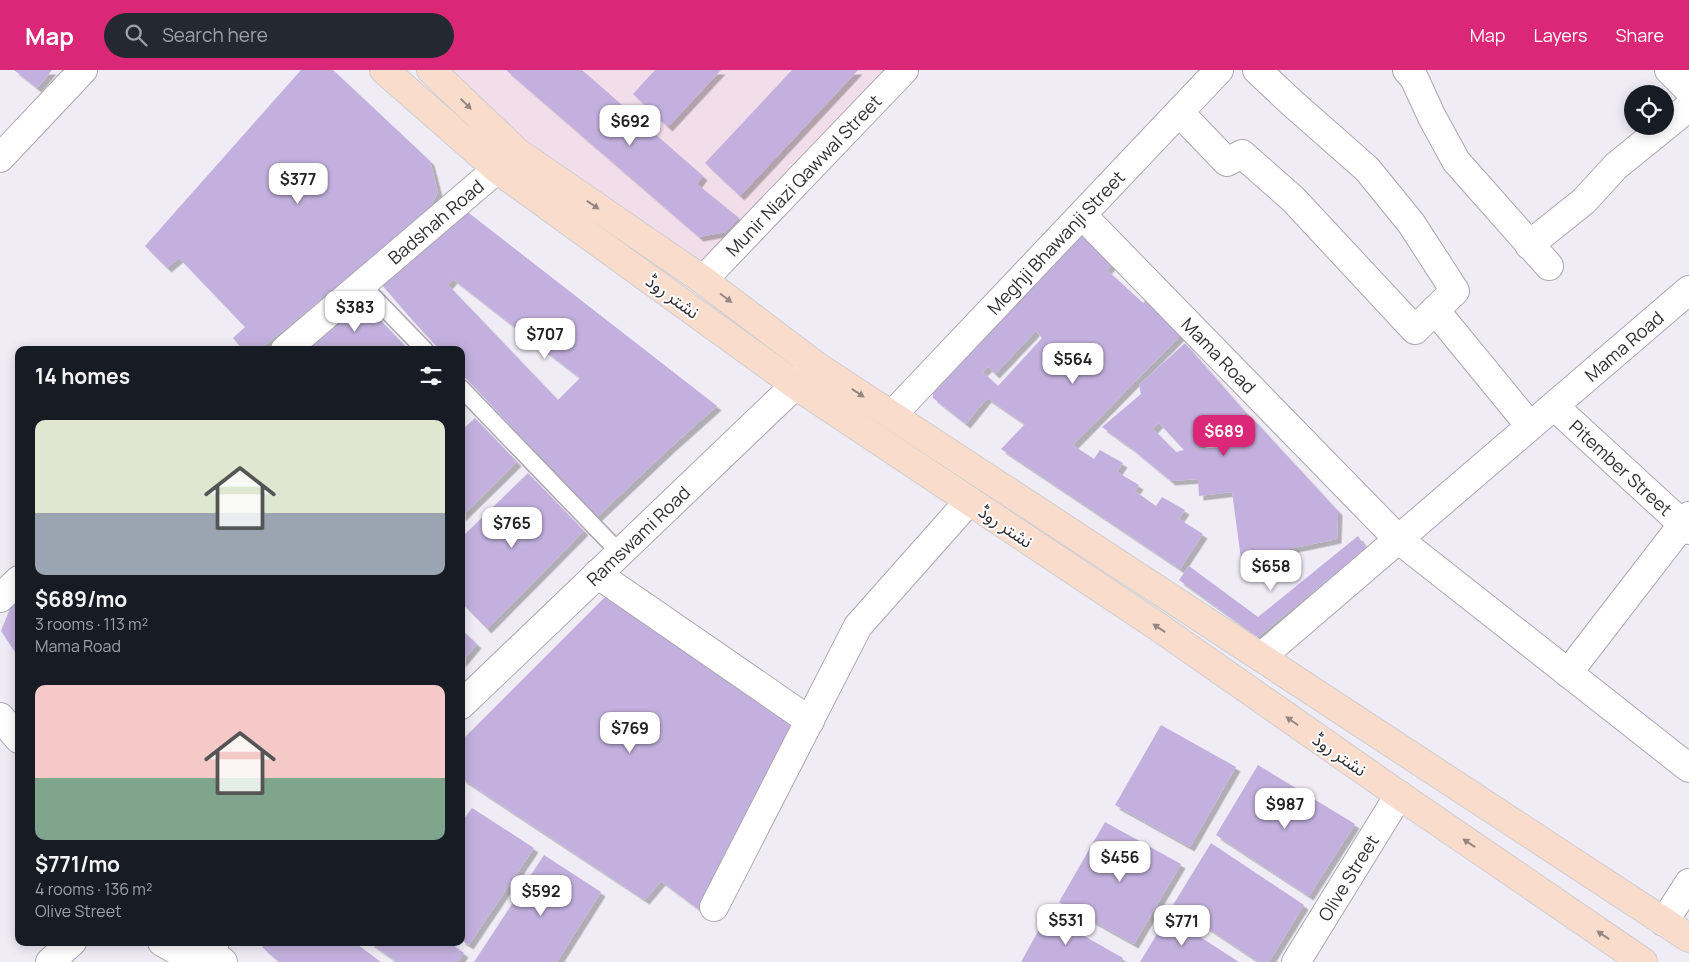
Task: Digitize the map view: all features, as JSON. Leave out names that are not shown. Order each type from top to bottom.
[{"type":"main road","name":"نشتر روڈ","points":[[384,70],[507,161],[794,384],[1160,628],[1643,962]]},
{"type":"main road","name":"نشتر روڈ","points":[[431,70],[507,161],[703,280],[815,365],[1689,938]]},
{"type":"street","points":[[0,158],[83,70]]},
{"type":"street","name":"Munir Niazi Qawwal Street","points":[[703,280],[904,70]]},
{"type":"street","name":"Meghji Bhawanji Street","points":[[892,415],[1219,70]]},
{"type":"street","points":[[1179,112],[1227,162],[1242,154],[1293,199],[1415,330],[1456,292],[1411,223],[1367,168],[1257,70]]},
{"type":"street","points":[[1406,70],[1414,78],[1432,117],[1456,161],[1549,266]]},
{"type":"street","points":[[1669,70],[1689,90]]},
{"type":"street","points":[[1529,245],[1584,201],[1616,166],[1689,107]]},
{"type":"street","name":"Badshah Road","points":[[290,346],[507,161]]},
{"type":"street","name":"Mama Road","points":[[1082,215],[1398,539],[1689,768]]},
{"type":"street","name":"Mama Road","points":[[1261,657],[1689,290]]},
{"type":"street","points":[[1436,310],[1530,426]]},
{"type":"street","name":"Ramswami Road","points":[[465,701],[815,365]]},
{"type":"street","name":"Pitember Street","points":[[1554,406],[1687,523]]},
{"type":"street","points":[[714,907],[858,626],[969,501]]},
{"type":"street","points":[[1568,673],[1687,523]]},
{"type":"street","points":[[598,574],[810,721]]},
{"type":"street","points":[[0,598],[15,584]]},
{"type":"street","points":[[0,717],[15,734]]},
{"type":"street","name":"Olive Street","points":[[1296,962],[1399,795]]},
{"type":"street","points":[[1664,922],[1689,884]]},
{"type":"street","points":[[50,962],[68,946]]},
{"type":"street","points":[[169,946],[178,951],[215,951]]},
{"type":"lane","points":[[362,285],[421,346]]},
{"type":"lane","points":[[465,392],[620,553]]},
{"type":"shaded area","points":[[430,70],[904,70],[703,280]]},
{"type":"building","points":[[14,70],[52,70],[37,88]]},
{"type":"building","points":[[301,70],[333,70],[430,161],[438,192],[427,213],[264,346],[240,346],[233,338],[245,327],[179,258],[167,268],[145,246]]},
{"type":"building","points":[[506,70],[582,70],[703,176],[697,184],[739,218],[726,232],[699,237]]},
{"type":"building","points":[[655,70],[721,70],[668,127],[633,94]]},
{"type":"building","points":[[792,70],[858,70],[740,196],[705,163]]},
{"type":"building","points":[[465,210],[717,406],[597,517],[465,377],[465,346],[436,346],[375,277]],"holes":[[[453,279],[580,378],[558,400],[448,285]]]},
{"type":"building","points":[[1079,230],[1113,263],[1107,270],[1143,303],[1149,298],[1184,332],[1073,445],[1094,459],[1100,450],[1123,463],[1117,472],[1139,485],[1135,491],[1156,506],[1162,497],[1185,510],[1179,519],[1203,534],[1180,569],[1001,449],[1025,424],[987,398],[966,424],[933,398],[933,386]],"holes":[[[1036,331],[1042,338],[998,386],[983,372],[988,367],[995,374]]]},
{"type":"building","points":[[359,298],[405,346],[301,346]]},
{"type":"building","points":[[1185,343],[1246,413],[1214,440],[1208,437],[1196,449],[1226,447],[1253,419],[1338,511],[1337,539],[1241,559],[1232,492],[1199,496],[1198,479],[1171,481],[1102,427],[1141,394],[1139,385]],"holes":[[[1159,423],[1184,450],[1176,452],[1153,429]]]},
{"type":"building","points":[[475,418],[517,462],[465,513],[465,427]]},
{"type":"building","points":[[528,473],[584,531],[487,629],[465,606],[465,534]]},
{"type":"building","points":[[1358,536],[1366,548],[1258,637],[1179,580],[1189,566],[1258,617]]},
{"type":"building","points":[[608,594],[796,724],[700,910],[661,881],[645,900],[465,781],[465,737]]},
{"type":"building","points":[[15,596],[15,652],[1,631]]},
{"type":"building","points":[[465,633],[477,644],[465,658]]},
{"type":"building","points":[[1161,725],[1236,767],[1190,847],[1115,805]]},
{"type":"building","points":[[1258,765],[1355,824],[1309,896],[1216,835]]},
{"type":"building","points":[[472,808],[534,848],[469,945],[465,942],[465,818]]},
{"type":"building","points":[[1105,822],[1181,864],[1134,944],[1059,902]]},
{"type":"building","points":[[1211,843],[1304,905],[1269,962],[1259,962],[1173,905]]},
{"type":"building","points":[[544,855],[601,892],[557,962],[474,962]]},
{"type":"building","points":[[1047,915],[1123,958],[1121,962],[1021,962]]},
{"type":"building","points":[[1168,916],[1239,962],[1140,962]]},
{"type":"building","points":[[359,946],[381,962],[279,962],[262,947]]},
{"type":"building","points":[[375,946],[454,946],[464,953],[458,962],[397,962]]}]
